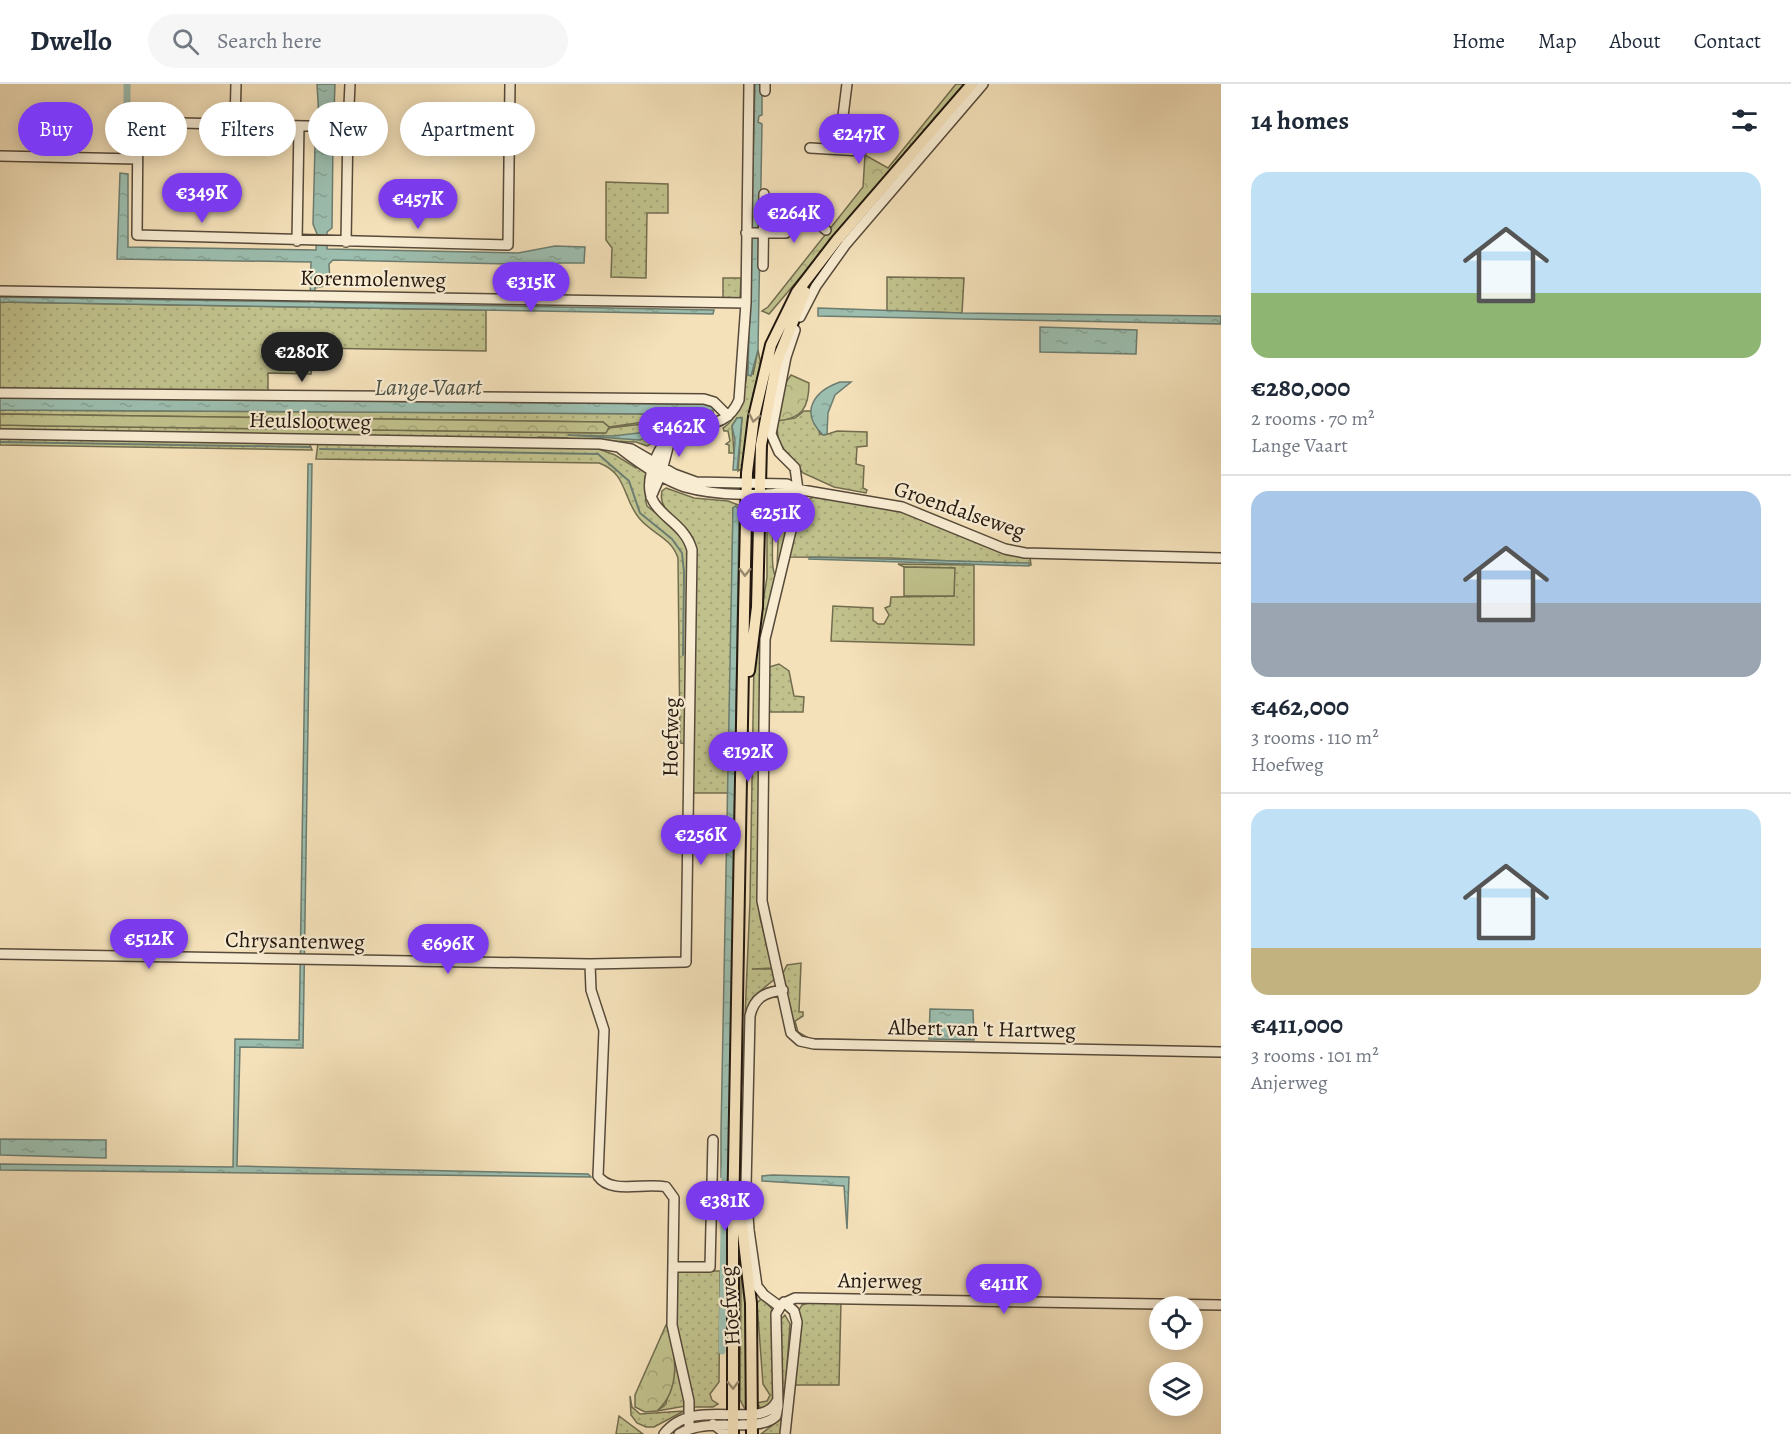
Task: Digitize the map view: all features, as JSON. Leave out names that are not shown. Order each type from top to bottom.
[{"type":"main road","points":[[819,265],[972,84]]},
{"type":"main road","name":"Hoefweg","points":[[752,1424],[751,1303],[739,1193],[749,683],[757,607],[761,445],[777,362],[795,312],[819,265]]},
{"type":"main road","name":"Hoefweg","points":[[733,1424],[735,1114],[747,488],[752,427],[771,345],[793,300],[819,265]]},
{"type":"street","points":[[236,84],[236,102]]},
{"type":"street","points":[[349,102],[350,84]]},
{"type":"street","points":[[199,123],[138,122],[137,236],[327,242],[508,244],[510,84]]},
{"type":"street","points":[[749,84],[755,233],[763,266]]},
{"type":"street","points":[[838,148],[847,84]]},
{"type":"street","points":[[783,990],[768,936],[762,901],[763,662],[769,615],[789,546],[794,515],[793,496],[796,489],[795,468],[779,452],[771,434],[786,357],[803,310],[816,286],[846,244],[983,84]]},
{"type":"street","points":[[810,148],[861,151],[877,123]]},
{"type":"street","points":[[296,126],[308,126]]},
{"type":"street","points":[[297,241],[299,126]]},
{"type":"street","points":[[0,156],[137,159]]},
{"type":"street","points":[[346,242],[347,156]]},
{"type":"street","points":[[651,497],[648,487],[662,444],[680,429],[717,422],[728,416],[734,409],[740,393],[746,303],[755,233],[764,194]]},
{"type":"street","points":[[755,233],[786,233],[804,211],[826,230]]},
{"type":"street","name":"Korenmolenweg","points":[[0,291],[746,303]]},
{"type":"street","points":[[0,393],[704,399],[714,402],[728,416]]},
{"type":"street","name":"Heulslootweg","points":[[0,434],[579,444],[631,449],[685,487],[708,491],[760,488]]},
{"type":"street","points":[[651,497],[662,471],[671,436]]},
{"type":"street","name":"Groendalseweg","points":[[760,488],[786,492],[796,489],[902,507],[1005,549],[1025,553],[1221,558]]},
{"type":"street","name":"Hoefweg","points":[[590,964],[686,963],[692,550],[682,530],[656,507],[651,497]]},
{"type":"street","name":"Chrysantenweg","points":[[0,954],[590,964]]},
{"type":"street","points":[[590,964],[591,990],[604,1030],[598,1176],[603,1182],[612,1186],[662,1186],[669,1190],[675,1204],[672,1325],[690,1416],[689,1428]]},
{"type":"street","name":"Hoefweg","points":[[783,990],[766,993],[758,999],[750,1016],[746,1185],[749,1230],[757,1286],[764,1295],[794,1311],[797,1322],[786,1434]]},
{"type":"street","name":"Albert van 't Hartweg","points":[[783,990],[791,1033],[805,1044],[1221,1052]]},
{"type":"street","name":"Hoefweg","points":[[673,1267],[710,1267],[713,1140]]},
{"type":"street","name":"Anjerweg","points":[[782,1304],[807,1298],[1221,1305]]},
{"type":"street","points":[[679,1434],[689,1428],[713,1424],[752,1424],[772,1420],[778,1411],[776,1322],[782,1304]]},
{"type":"street","points":[[664,1434],[677,1422],[698,1414],[733,1424]]},
{"type":"street","points":[[713,1424],[726,1434]]},
{"type":"green space","points":[[956,84],[965,84],[769,314],[762,311],[768,307],[863,187],[865,155],[888,168]]},
{"type":"green space","points":[[606,182],[668,184],[668,213],[647,213],[646,278],[611,277],[612,248],[606,240]]},
{"type":"green space","points":[[887,277],[964,278],[962,313],[887,311]]},
{"type":"green space","points":[[723,278],[741,278],[740,299],[723,301]]},
{"type":"green space","points":[[0,302],[486,310],[486,351],[314,348],[311,374],[268,373],[268,394],[0,391]]},
{"type":"green space","points":[[750,338],[753,375],[758,350],[761,365],[748,419],[743,468],[738,471],[742,418],[737,418],[732,426],[734,453],[729,453],[729,445],[726,444],[730,441],[728,431],[724,431],[723,428],[731,421],[742,400]]},
{"type":"green space","points":[[791,375],[809,383],[808,399],[798,415],[776,421],[784,385]]},
{"type":"green space","points":[[0,394],[708,402],[716,410],[707,404],[0,398]]},
{"type":"green space","points":[[0,410],[664,414],[714,412],[669,424],[651,421],[609,427],[603,422],[0,414]]},
{"type":"green space","points":[[804,411],[811,411],[820,434],[825,435],[837,431],[867,432],[867,446],[857,447],[856,464],[864,466],[863,488],[867,490],[866,493],[834,487],[803,473],[779,443],[776,421],[795,418]]},
{"type":"green space","points":[[0,414],[603,422],[609,427],[606,433],[43,426],[0,425]]},
{"type":"green space","points":[[652,423],[666,426],[655,436],[653,443],[647,446],[636,442],[538,437],[535,440],[0,430],[0,425],[605,433],[609,428]]},
{"type":"green space","points":[[0,436],[309,442],[312,450],[0,445]]},
{"type":"green space","points":[[318,443],[593,447],[615,455],[636,468],[638,464],[645,468],[647,506],[678,531],[688,547],[688,744],[680,743],[678,558],[671,545],[639,518],[620,480],[608,467],[599,463],[316,459]]},
{"type":"green space","points":[[666,488],[694,498],[728,501],[741,506],[734,975],[739,510],[733,508],[729,793],[693,793],[696,565],[691,537],[663,504],[662,491]]},
{"type":"green space","points":[[783,495],[789,503],[788,530],[777,571],[778,542],[774,496]]},
{"type":"green space","points":[[813,497],[895,509],[1030,557],[1031,565],[890,558],[789,557],[802,504]]},
{"type":"green space","points":[[769,506],[776,577],[765,620],[761,651],[758,883],[760,918],[773,968],[752,969],[774,969],[776,978],[753,997],[748,1007],[746,1085],[742,1085],[750,901],[754,660],[767,577],[767,508]]},
{"type":"green space","points":[[898,564],[974,565],[974,645],[831,641],[833,606],[873,608],[873,620],[878,624],[884,624],[889,615],[885,608],[890,606],[891,597],[954,596],[954,568],[904,567]]},
{"type":"green space","points":[[904,567],[955,568],[954,596],[904,596]]},
{"type":"green space","points":[[779,664],[789,671],[794,696],[804,697],[803,712],[767,712],[769,667]]},
{"type":"green space","points":[[801,963],[799,1012],[803,1012],[803,1016],[795,1021],[798,1032],[810,1039],[875,1040],[872,1043],[804,1039],[796,1033],[791,1024],[783,973],[787,965]]},
{"type":"green space","points":[[738,1191],[748,1330],[749,1406],[746,1411],[740,1400],[741,1281]]},
{"type":"green space","points":[[676,1271],[720,1271],[719,1382],[710,1394],[712,1400],[718,1404],[713,1407],[693,1407],[675,1328]]},
{"type":"green space","points":[[762,1298],[772,1309],[773,1400],[772,1404],[761,1409],[757,1403],[767,1401],[770,1395],[763,1384],[757,1303]]},
{"type":"green space","points":[[815,1301],[841,1301],[839,1385],[795,1385],[798,1312],[802,1305]]},
{"type":"green space","points":[[785,1315],[790,1324],[782,1434],[761,1434],[778,1421],[781,1414],[780,1320]]},
{"type":"green space","points":[[666,1325],[669,1325],[673,1348],[675,1371],[673,1382],[665,1402],[657,1411],[645,1412],[635,1407],[635,1395]]},
{"type":"green space","points":[[675,1353],[686,1406],[657,1411],[666,1404]]},
{"type":"green space","points":[[630,1396],[632,1407],[640,1414],[684,1411],[654,1427],[646,1427],[637,1423],[631,1415]]},
{"type":"green space","points":[[619,1416],[643,1434],[616,1434]]},
{"type":"water","points":[[317,84],[335,84],[334,102],[318,102]]},
{"type":"water","points":[[755,84],[762,84],[762,115],[759,116],[758,122],[762,124],[758,350],[751,376],[748,375]]},
{"type":"water","points":[[315,156],[333,156],[332,228],[327,232],[327,249],[518,253],[555,246],[585,247],[584,263],[555,265],[333,260],[329,264],[330,285],[315,288],[314,302],[714,310],[713,314],[0,302],[0,297],[310,302],[311,262],[117,259],[120,173],[128,174],[128,247],[316,250],[317,234],[313,224]]},
{"type":"water","points":[[818,308],[962,313],[1221,316],[1221,324],[818,316]]},
{"type":"water","points":[[1040,327],[1137,330],[1136,354],[1040,352]]},
{"type":"water","points":[[840,382],[851,382],[835,395],[828,413],[827,434],[823,435],[812,418],[813,403],[823,391]]},
{"type":"water","points":[[0,398],[707,404],[716,410],[664,414],[0,410]]},
{"type":"water","points":[[737,418],[742,418],[737,470],[733,470],[735,440],[732,426]]},
{"type":"water","points":[[650,432],[650,436],[640,440],[568,435],[613,436]]},
{"type":"water","points":[[308,464],[312,464],[303,1048],[240,1047],[237,1166],[588,1174],[591,1177],[0,1170],[0,1164],[233,1167],[235,1039],[299,1040]]},
{"type":"water","points":[[736,506],[739,510],[729,1178],[721,1177],[721,1132],[733,508]]},
{"type":"water","points":[[810,557],[1029,563],[1029,566],[809,559]]},
{"type":"water","points":[[930,1009],[973,1010],[974,1040],[929,1039]]},
{"type":"water","points":[[0,1139],[106,1140],[106,1158],[0,1155]]},
{"type":"water","points":[[762,1176],[849,1177],[847,1229],[844,1186],[762,1181]]},
{"type":"waterway","points":[[127,84],[127,102]]},
{"type":"waterway","points":[[0,442],[310,447]]},
{"type":"waterway","points":[[320,449],[598,454],[629,481],[640,513],[672,539],[682,553],[684,572],[683,655]]},
{"type":"waterway","points":[[722,1351],[725,1169]]},
{"type":"water label","name":"Lange Vaart","points":[[428,387]]}]
